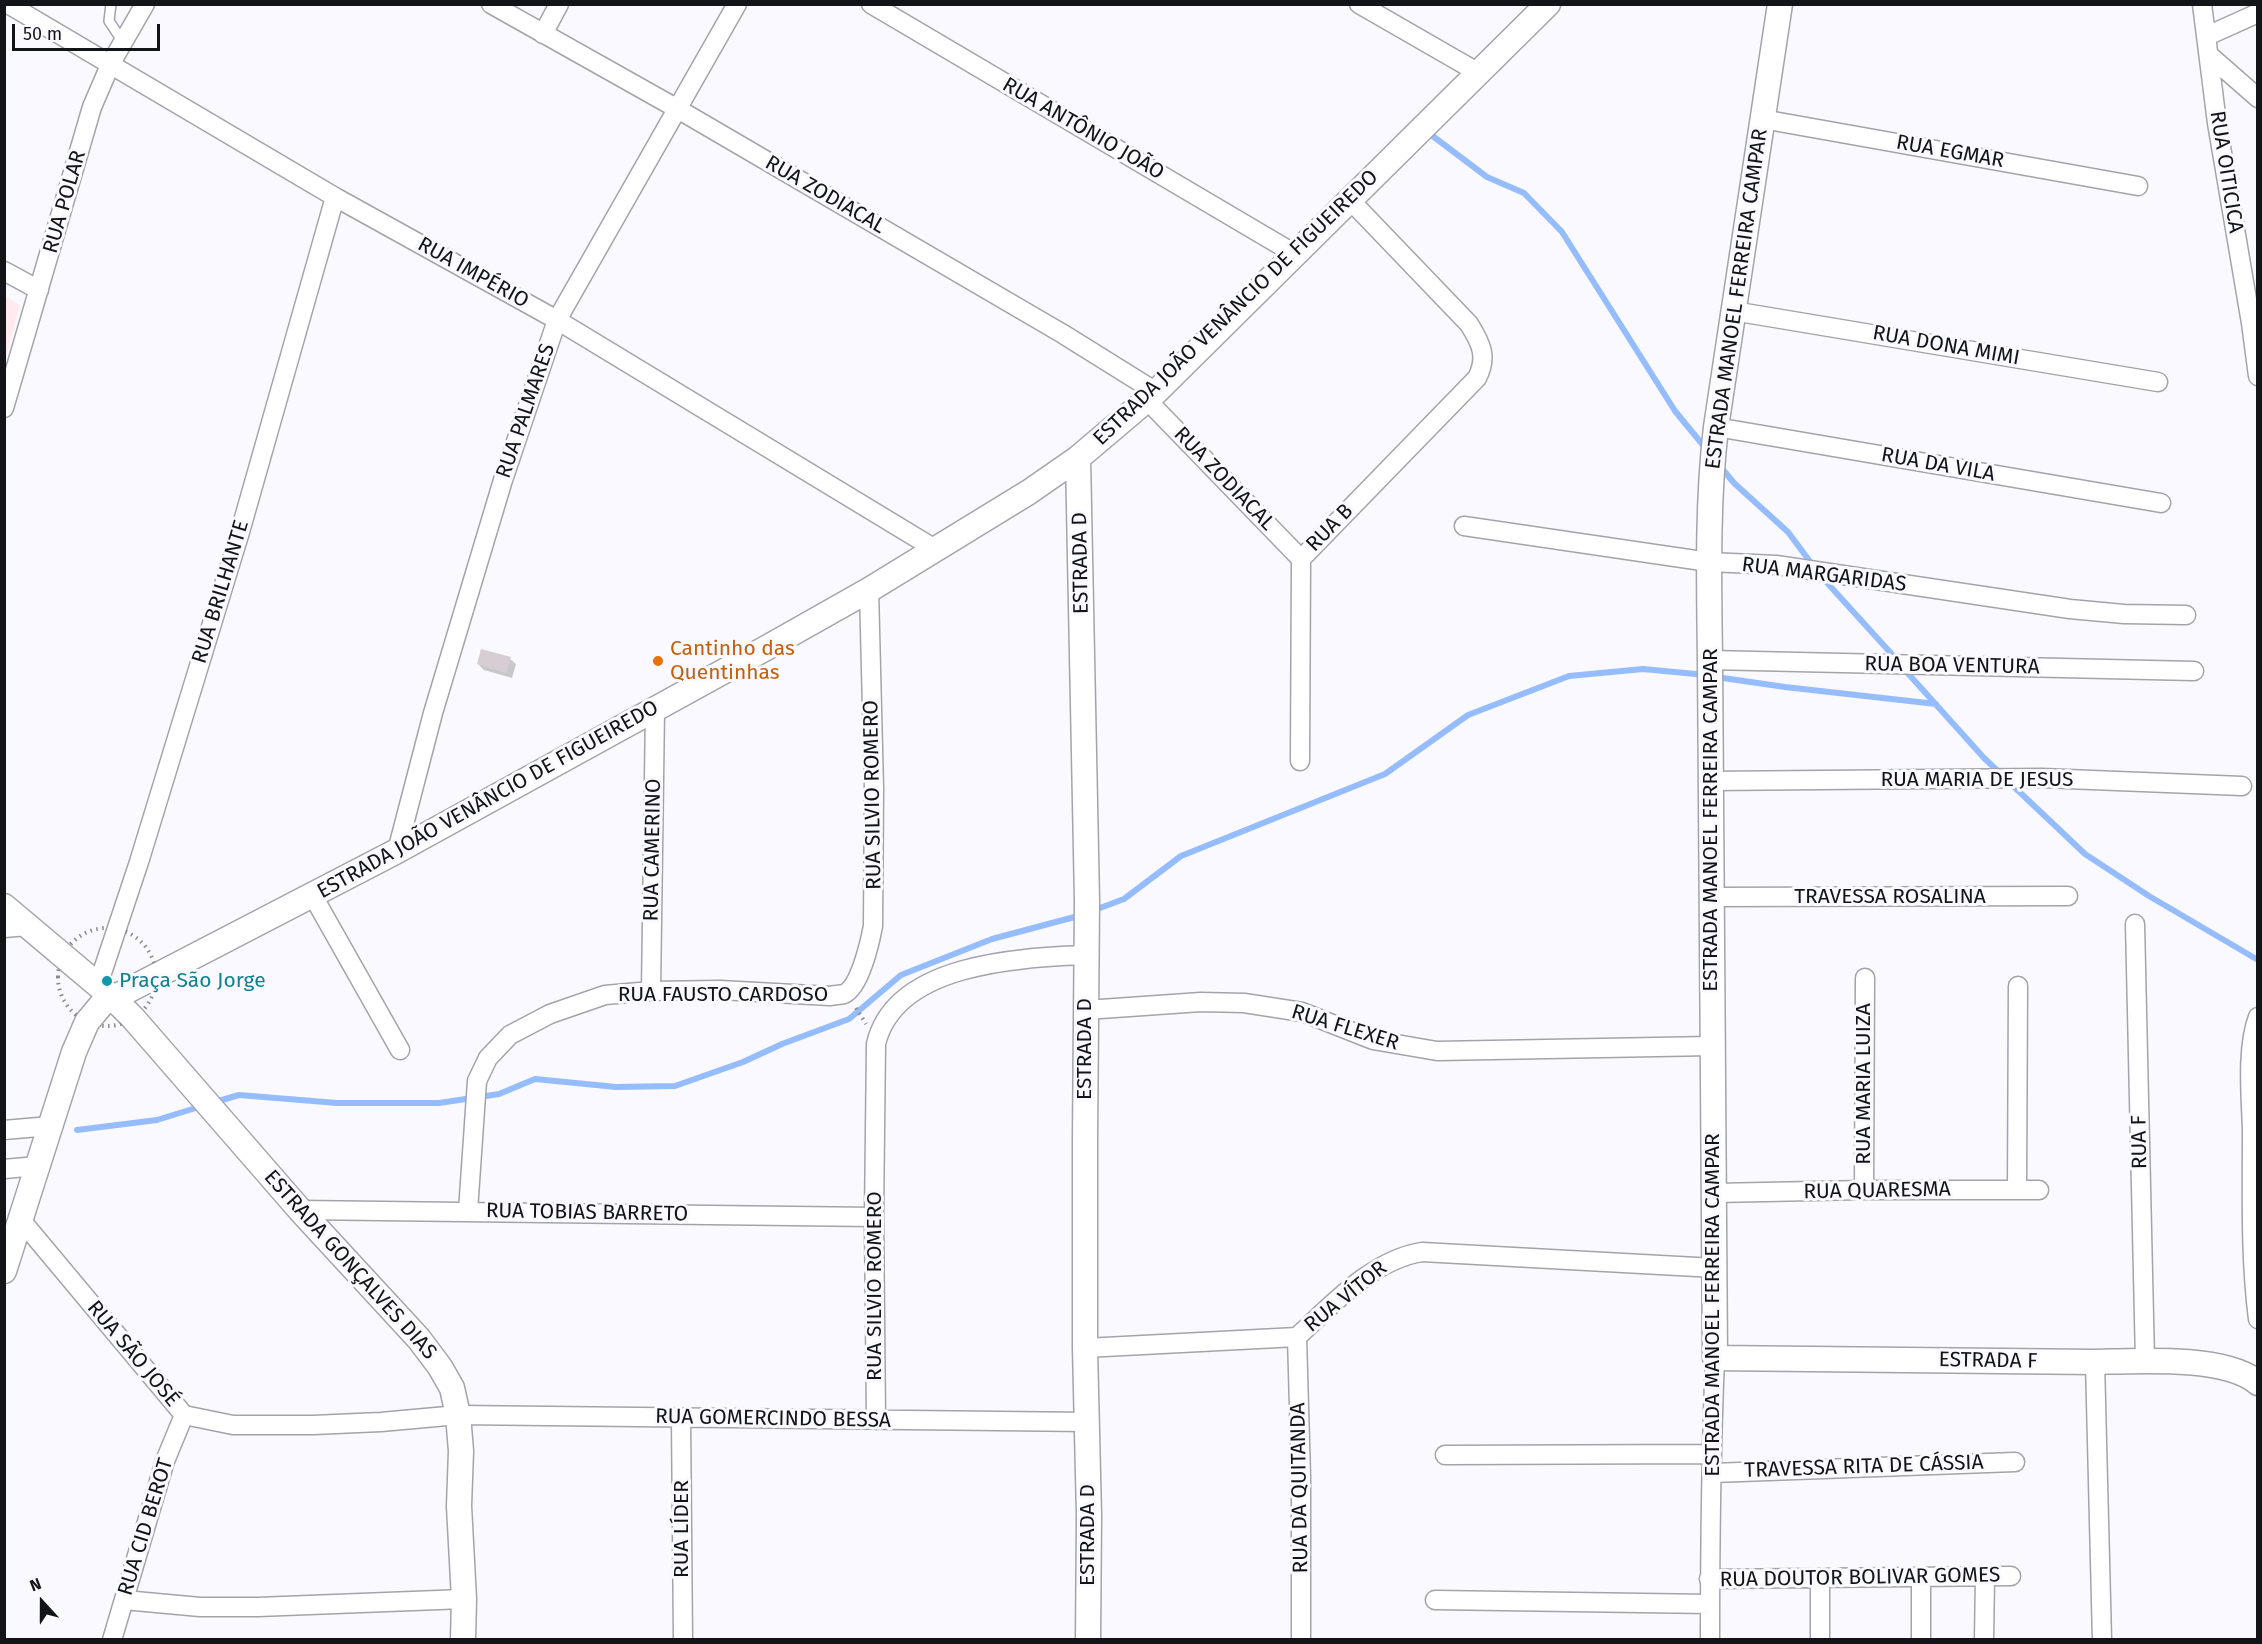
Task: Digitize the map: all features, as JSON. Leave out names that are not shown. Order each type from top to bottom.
[{"type":"street","name":"RUA IMPÉRIO","points":[[8,4],[335,197],[557,320],[934,549]]},
{"type":"street","name":"RUA POLAR","points":[[4,408],[92,107],[111,63],[145,4]]},
{"type":"street","name":"RUA ZODIACAL","points":[[491,4],[676,108],[1063,334],[1151,396],[1300,559]]},
{"type":"street","points":[[543,34],[559,4]]},
{"type":"street","name":"RUA PALMARES","points":[[397,851],[433,713],[499,491],[557,320],[737,4]]},
{"type":"street","name":"RUA ANTÔNIO JOÃO","points":[[871,4],[1295,254]]},
{"type":"street","points":[[1359,4],[1479,73]]},
{"type":"street","name":"ESTRADA JOÃO VENÂNCIO DE FIGUEIREDO","points":[[4,1271],[80,1035],[105,991],[313,896],[397,851],[869,590],[1029,492],[1078,458],[1151,396],[1548,4]]},
{"type":"street","name":"ESTRADA MANOEL FERREIRA CAMPAR","points":[[1710,1640],[1709,1579],[1713,1473],[1711,1454],[1715,1268],[1709,562],[1712,469],[1733,310],[1780,4]]},
{"type":"street","name":"RUA OITICICA","points":[[2202,4],[2217,123],[2254,326],[2258,376]]},
{"type":"street","points":[[2207,36],[2258,13]]},
{"type":"street","points":[[2210,56],[2258,98]]},
{"type":"street","name":"RUA EGMAR","points":[[1762,119],[2138,186]]},
{"type":"street","name":"RUA BRILHANTE","points":[[105,991],[139,862],[240,532],[335,197]]},
{"type":"street","name":"RUA B","points":[[1300,761],[1300,559],[1477,378],[1482,369],[1484,357],[1482,346],[1469,324],[1350,200]]},
{"type":"street","points":[[4,271],[39,290]]},
{"type":"street","name":"RUA DONA MIMI","points":[[1733,310],[2158,382]]},
{"type":"street","name":"RUA DA VILA","points":[[1716,430],[2161,503]]},
{"type":"street","name":"ESTRADA D","points":[[1078,458],[1087,901],[1085,1348],[1088,1422],[1088,1640]]},
{"type":"street","name":"RUA MARGARIDAS","points":[[1464,526],[1709,562],[1776,565],[1837,576],[2070,609],[2124,614],[2186,615]]},
{"type":"street","name":"RUA SILVIO ROMERO","points":[[848,997],[861,968],[873,926],[874,788],[869,590]]},
{"type":"street","name":"RUA BOA VENTURA","points":[[1710,660],[2194,671]]},
{"type":"street","name":"RUA CAMERINO","points":[[651,991],[655,709]]},
{"type":"street","name":"RUA MARIA DE JESUS","points":[[1711,781],[2042,778],[2242,786]]},
{"type":"street","points":[[313,896],[400,1050]]},
{"type":"street","name":"TRAVESSA ROSALINA","points":[[1712,897],[2068,896]]},
{"type":"street","name":"ESTRADA GONÇALVES DIAS","points":[[4,906],[16,927],[105,991],[133,1018],[300,1210],[419,1339],[440,1367],[452,1388],[458,1415],[461,1451],[459,1506],[464,1599],[463,1640]]},
{"type":"street","name":"RUA F","points":[[2135,924],[2145,1361]]},
{"type":"street","name":"RUA SILVIO ROMERO","points":[[876,1419],[874,1217],[876,1044],[880,1027],[901,1003],[916,991],[940,978],[1010,960],[1085,948]]},
{"type":"street","name":"RUA MARIA LUIZA","points":[[1863,1190],[1865,978]]},
{"type":"street","points":[[2017,1190],[2018,986]]},
{"type":"street","name":"RUA FAUSTO CARDOSO","points":[[468,1211],[477,1081],[488,1058],[497,1046],[528,1024],[605,995],[651,991],[720,990],[848,997]]},
{"type":"street","name":"RUA FLEXER","points":[[1086,1010],[1189,1003],[1244,1003],[1302,1012],[1373,1040],[1437,1050],[1712,1046]]},
{"type":"street","points":[[2258,1017],[2252,1042],[2251,1089],[2253,1276],[2258,1319]]},
{"type":"street","points":[[4,1130],[50,1126]]},
{"type":"street","points":[[4,1169],[37,1166]]},
{"type":"street","name":"RUA QUARESMA","points":[[1715,1194],[1863,1190],[2039,1190]]},
{"type":"street","name":"RUA TOBIAS BARRETO","points":[[300,1210],[874,1217]]},
{"type":"street","name":"RUA SÃO JOSÉ","points":[[21,1220],[184,1415],[233,1425],[381,1422],[458,1415]]},
{"type":"street","name":"RUA VÍTOR","points":[[1085,1348],[1297,1337],[1380,1266],[1407,1254],[1422,1252],[1715,1268]]},
{"type":"street","name":"RUA DA QUITANDA","points":[[1297,1337],[1301,1477],[1301,1640]]},
{"type":"street","name":"ESTRADA F","points":[[1714,1358],[2145,1361],[2227,1367],[2244,1373],[2258,1383]]},
{"type":"street","points":[[2095,1362],[2102,1640]]},
{"type":"street","name":"RUA CID BEROT","points":[[112,1640],[165,1461],[184,1415]]},
{"type":"street","name":"RUA GOMERCINDO BESSA","points":[[458,1415],[1088,1422]]},
{"type":"street","name":"RUA LÍDER","points":[[681,1418],[683,1640]]},
{"type":"street","points":[[1445,1455],[1711,1454]]},
{"type":"street","name":"TRAVESSA RITA DE CÁSSIA","points":[[1713,1473],[2015,1462]]},
{"type":"street","name":"RUA DOUTOR BOLIVAR GOMES","points":[[1709,1579],[2011,1576]]},
{"type":"street","points":[[1921,1577],[1921,1640]]},
{"type":"street","points":[[1984,1640],[1986,1577]]},
{"type":"street","points":[[1820,1578],[1820,1640]]},
{"type":"street","points":[[124,1600],[200,1607],[247,1607],[464,1599]]},
{"type":"street","points":[[1435,1600],[1710,1604]]},
{"type":"lane","points":[[111,4],[109,21],[123,42]]},
{"type":"path","points":[[848,997],[864,1021]]},
{"type":"shaded area","points":[[5,296],[20,305],[5,360]]},
{"type":"building","points":[[481,649],[511,657],[506,673],[477,664]]},
{"type":"waterway","points":[[1426,131],[1487,177],[1524,193],[1562,232],[1675,411],[1707,450]]},
{"type":"waterway","points":[[1719,465],[1734,483],[1788,532],[1814,567]]},
{"type":"waterway","points":[[1820,575],[1898,661]]},
{"type":"waterway","points":[[1092,911],[1124,899],[1181,856],[1385,774],[1468,715],[1569,676],[1643,669],[1706,675]]},
{"type":"waterway","points":[[1904,669],[2001,774]]},
{"type":"waterway","points":[[1716,677],[1936,704]]},
{"type":"waterway","points":[[2010,783],[2085,854],[2149,896],[2258,960]]},
{"type":"waterway","points":[[215,1102],[239,1095],[337,1103],[439,1103],[499,1094],[535,1079],[616,1087],[675,1086],[743,1062],[782,1044],[849,1019],[901,975],[992,939],[1082,915]]},
{"type":"waterway","points":[[77,1130],[157,1120],[202,1106]]},
{"type":"place","name":"Cantinho das Quentinhas","points":[[658,661]]},
{"type":"place","name":"Praça São Jorge","points":[[107,981]]}]
